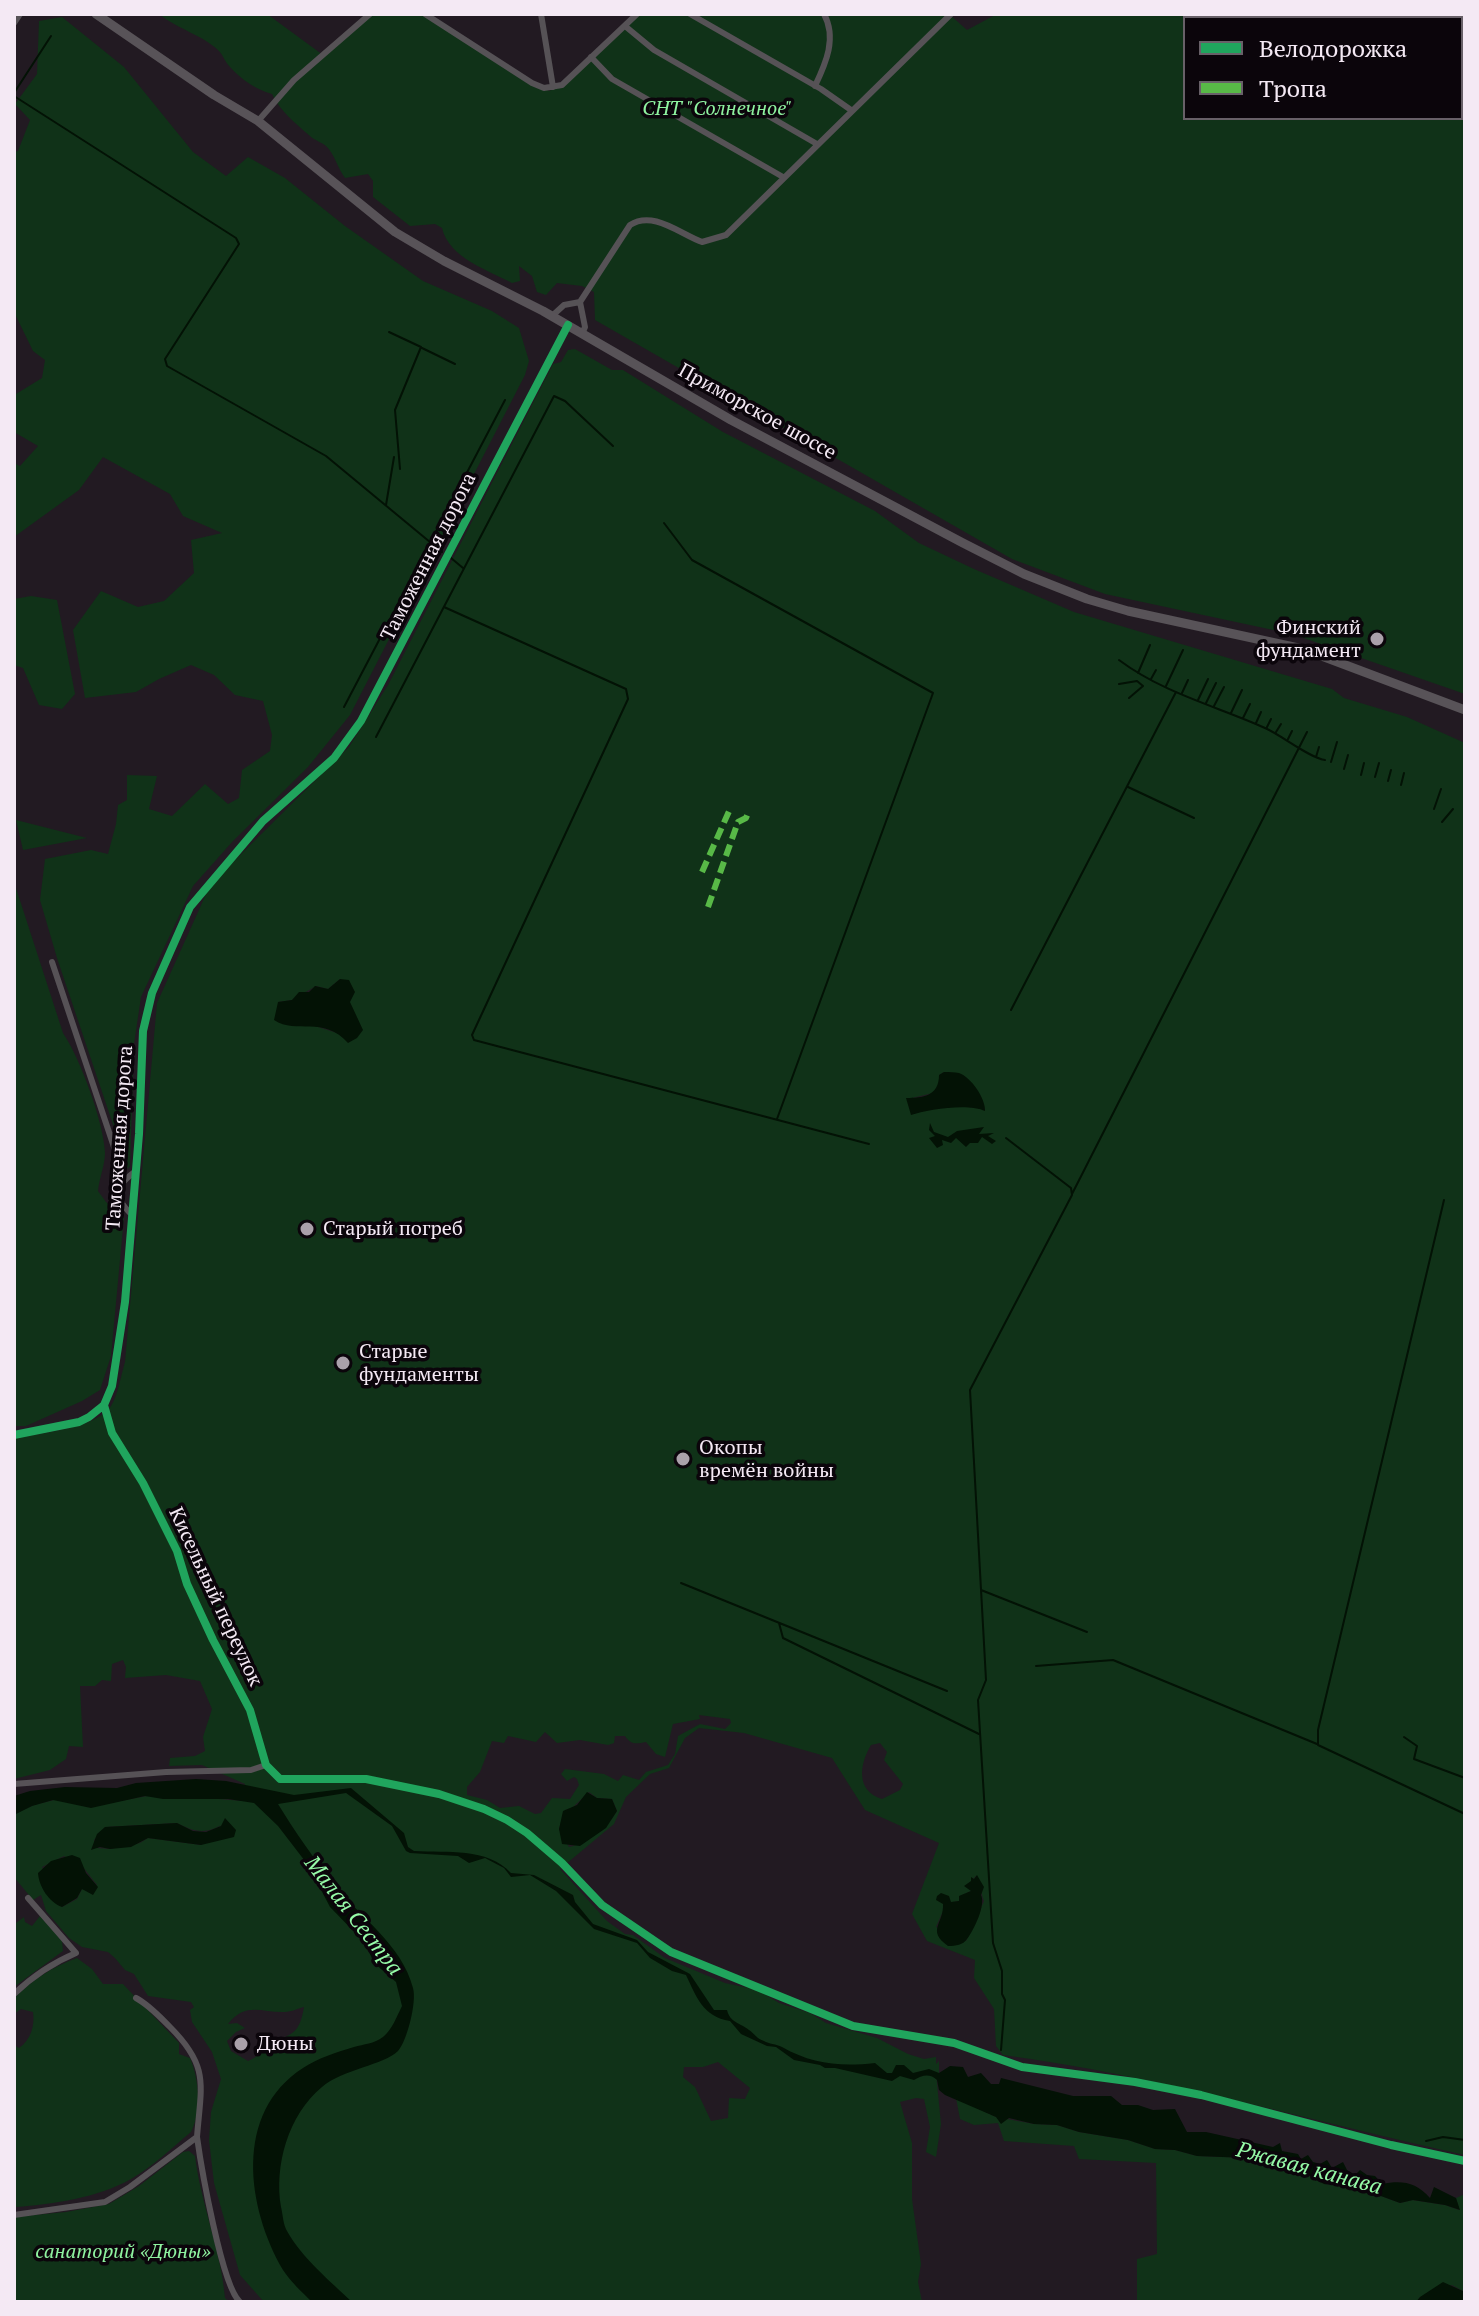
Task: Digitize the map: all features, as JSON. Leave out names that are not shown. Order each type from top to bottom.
[{"type":"main road","name":"Приморское шоссе","points":[[96,14],[291,145],[321,174],[395,232],[882,501],[1046,583],[1128,611],[1303,649],[1465,710]]},
{"type":"street","points":[[14,23],[20,14]]},
{"type":"street","points":[[258,121],[294,80],[370,14]]},
{"type":"street","points":[[425,14],[544,88],[562,85],[637,14]]},
{"type":"street","points":[[541,14],[553,87]]},
{"type":"street","points":[[690,14],[851,110]]},
{"type":"street","points":[[815,86],[826,63],[830,45],[824,14]]},
{"type":"street","points":[[582,334],[585,327],[580,302],[630,225],[658,221],[702,242],[726,235],[951,14]]},
{"type":"street","points":[[625,26],[654,50],[817,144]]},
{"type":"street","points":[[591,57],[612,79],[783,177]]},
{"type":"street","points":[[552,316],[564,305],[580,302]]},
{"type":"street","name":"Таможенная дорога","points":[[104,1405],[112,1386],[122,1332],[136,1171],[143,1031],[147,1009],[190,907],[263,821],[334,758],[361,721],[568,325]]},
{"type":"street","points":[[52,962],[118,1159],[122,1181],[118,1195],[120,1203],[131,1214]]},
{"type":"street","points":[[122,1181],[136,1171]]},
{"type":"street","points":[[14,1435],[79,1422],[104,1405]]},
{"type":"street","name":"Кисельный переулок","points":[[104,1405],[112,1433],[143,1483],[177,1551],[187,1584],[250,1710],[266,1765]]},
{"type":"street","points":[[14,1784],[166,1772],[251,1770],[266,1765],[280,1779],[381,1781],[439,1794],[484,1809],[527,1833],[562,1863],[602,1905],[671,1952],[853,2026],[954,2043],[1022,2067],[1135,2082],[1201,2095],[1391,2145],[1465,2161]]},
{"type":"street","points":[[14,1994],[33,1976],[76,1953],[28,1898]]},
{"type":"street","points":[[136,1998],[186,2042],[196,2058],[201,2075],[197,2137],[213,2226],[230,2284],[235,2298],[240,2302]]},
{"type":"street","points":[[14,2215],[105,2202],[197,2137]]},
{"type":"green space","name":"СНТ \"Солнечное\"","points":[[159,14],[267,14],[323,55],[370,14],[425,14],[549,91],[562,85],[637,14],[949,14],[967,30],[997,14],[1465,14],[1465,694],[1292,634],[1105,594],[1012,559],[595,320],[594,292],[582,286],[557,283],[546,295],[537,292],[532,276],[519,266],[520,281],[512,283],[461,255],[446,238],[442,228],[435,224],[410,226],[373,197],[373,181],[368,174],[345,178],[329,149],[293,121],[272,94],[254,87],[239,76],[213,45]]},
{"type":"green space","points":[[62,17],[124,67],[193,152],[226,176],[248,157],[285,178],[345,226],[423,281],[492,311],[519,328],[529,361],[525,375],[350,715],[308,767],[233,841],[193,886],[141,997],[134,1044],[128,1169],[40,900],[45,859],[91,850],[108,854],[118,805],[127,800],[127,775],[157,776],[149,809],[172,816],[205,784],[228,804],[239,798],[242,770],[270,751],[272,735],[263,701],[235,695],[214,675],[191,665],[136,692],[85,698],[73,630],[101,591],[138,607],[164,601],[194,573],[191,540],[222,533],[183,516],[170,494],[103,457],[79,490],[14,537],[14,463],[20,466],[38,446],[14,432],[14,399],[16,394],[42,378],[45,360],[33,351],[14,312],[14,152],[18,151],[30,120],[15,104],[37,74],[39,21]]},
{"type":"green space","points":[[575,349],[612,370],[623,370],[723,432],[875,511],[919,543],[974,569],[1074,612],[1332,689],[1344,698],[1407,717],[1465,743],[1465,2155],[1178,2087],[1003,2055],[996,2046],[994,2009],[974,1978],[975,1960],[927,1941],[912,1914],[939,1843],[865,1810],[832,1758],[744,1733],[699,1728],[685,1738],[669,1768],[650,1774],[626,1797],[614,1824],[560,1869],[607,1921],[665,1958],[725,1983],[758,1990],[779,2003],[810,2013],[826,2023],[877,2038],[908,2054],[924,2059],[936,2057],[936,2064],[939,2061],[939,2073],[936,2073],[941,2124],[936,2157],[926,2152],[930,2127],[924,2099],[900,2102],[912,2143],[912,2199],[921,2264],[918,2282],[922,2302],[264,2302],[240,2275],[214,2183],[209,2140],[211,2112],[221,2079],[212,2052],[192,2022],[190,2010],[194,2007],[191,2002],[148,1996],[134,1974],[125,1970],[108,1952],[82,1947],[69,1938],[46,1911],[41,1895],[33,1900],[14,1877],[14,1814],[34,1805],[58,1799],[88,1807],[158,1794],[243,1801],[245,1784],[202,1765],[169,1766],[170,1758],[195,1756],[205,1751],[203,1737],[212,1709],[200,1681],[166,1675],[125,1678],[123,1660],[112,1664],[111,1681],[102,1680],[95,1686],[80,1686],[83,1747],[69,1746],[66,1759],[50,1770],[14,1779],[14,1438],[81,1425],[104,1414],[116,1396],[125,1362],[157,1003],[207,892],[222,873],[349,747],[388,685],[553,364],[561,362],[568,350]],"holes":[[[340,979],[354,1014],[340,1034],[312,1025],[301,1025],[278,1002],[292,1000],[316,986],[328,989]],[[944,1072],[966,1078],[976,1089],[985,1110],[950,1107],[914,1114],[912,1098],[933,1093],[939,1084],[939,1075]],[[699,1715],[730,1719],[731,1723],[725,1729],[700,1724],[678,1736],[675,1754],[668,1765],[646,1772],[639,1780],[623,1775],[618,1781],[604,1774],[565,1769],[561,1774],[567,1781],[574,1777],[579,1785],[570,1799],[552,1798],[541,1813],[535,1814],[519,1806],[500,1808],[487,1800],[467,1795],[467,1787],[480,1772],[492,1741],[504,1743],[508,1736],[536,1742],[545,1732],[557,1743],[580,1740],[608,1745],[614,1743],[615,1736],[625,1736],[634,1743],[646,1742],[656,1754],[665,1757],[673,1724],[700,1719]],[[880,1743],[887,1752],[884,1760],[903,1784],[900,1790],[882,1799],[874,1795],[864,1784],[864,1761],[871,1745]],[[589,1792],[597,1798],[612,1799],[617,1811],[608,1824],[590,1839],[569,1847],[559,1829],[565,1810],[572,1808]],[[177,1823],[204,1831],[221,1825],[201,1845],[148,1838],[140,1843],[110,1849],[97,1848],[94,1840],[105,1827]],[[64,1856],[83,1867],[97,1885],[82,1889],[77,1899],[62,1907],[42,1867]],[[976,1876],[984,1901],[966,1941],[936,1927],[943,1904],[959,1901],[960,1896],[971,1891],[971,1881]],[[304,2007],[300,2023],[290,2035],[248,2061],[231,2051],[227,2041],[245,2028],[237,2023],[228,2024],[235,2017],[248,2010],[285,2012]],[[718,2062],[750,2088],[745,2099],[729,2098],[728,2118],[711,2121],[695,2087],[683,2077],[684,2067],[703,2067]]]},
{"type":"green space","points":[[31,596],[57,600],[75,694],[62,709],[39,705],[23,668],[14,665],[14,599]]},
{"type":"green space","points":[[16,820],[87,838],[23,850]]},
{"type":"green space","points":[[14,882],[63,1033],[96,1108],[105,1153],[98,1191],[124,1217],[111,1356],[100,1390],[26,1426],[14,1426]]},
{"type":"green space","points":[[40,1916],[62,1941],[63,1951],[14,1987],[14,1921],[16,1923],[24,1917],[25,1922],[32,1926]]},
{"type":"green space","points":[[77,1958],[92,1969],[103,1984],[123,1984],[179,2043],[179,2054],[190,2058],[196,2075],[197,2115],[191,2132],[155,2163],[118,2186],[75,2199],[16,2207],[14,2045],[19,2048],[27,2041],[33,2027],[33,2012],[21,2009],[14,2014],[14,1998],[44,1974]]},
{"type":"green space","points":[[956,2098],[996,2117],[1057,2125],[1197,2156],[1248,2158],[1305,2173],[1324,2184],[1359,2188],[1400,2203],[1412,2200],[1459,2210],[1456,2198],[1465,2194],[1465,2292],[1452,2285],[1420,2297],[1416,2302],[1137,2302],[1137,2259],[1157,2254],[1156,2163],[1079,2159],[1074,2146],[1004,2141],[998,2123],[974,2125],[960,2119]]},
{"type":"green space","name":"санаторий «Дюны»","points":[[189,2151],[195,2156],[225,2298],[229,2302],[14,2302],[14,2217],[109,2204],[139,2186],[183,2152]]},
{"type":"water","points":[[340,979],[349,980],[355,992],[350,1002],[363,1030],[357,1038],[348,1043],[339,1035],[320,1027],[292,1026],[274,1020],[278,1002],[292,1000],[299,992],[309,992],[315,986],[328,989]]},
{"type":"water","points":[[944,1072],[959,1073],[968,1079],[980,1095],[985,1111],[969,1107],[948,1108],[911,1115],[906,1098],[933,1092],[939,1075]]},
{"type":"water","points":[[930,1123],[934,1132],[948,1137],[957,1131],[984,1127],[979,1134],[994,1133],[988,1136],[996,1141],[992,1144],[982,1137],[978,1143],[970,1143],[966,1147],[956,1138],[951,1143],[942,1140],[943,1145],[937,1148],[929,1138],[935,1136],[929,1130]]},
{"type":"water","points":[[196,1779],[226,1781],[294,1795],[351,1788],[404,1833],[408,1847],[414,1851],[478,1855],[490,1859],[501,1865],[511,1873],[534,1875],[573,1895],[593,1924],[637,1940],[648,1952],[690,1974],[714,2010],[727,2010],[733,2020],[760,2039],[815,2061],[850,2065],[875,2063],[887,2073],[892,2073],[896,2065],[904,2065],[913,2073],[929,2069],[939,2073],[950,2066],[963,2067],[968,2077],[981,2073],[991,2084],[999,2084],[1001,2078],[1073,2096],[1111,2096],[1122,2105],[1138,2105],[1153,2110],[1175,2109],[1187,2132],[1206,2132],[1273,2147],[1280,2143],[1282,2151],[1298,2154],[1301,2159],[1308,2155],[1313,2162],[1320,2164],[1327,2160],[1332,2168],[1343,2162],[1347,2170],[1355,2175],[1360,2170],[1375,2176],[1382,2184],[1408,2184],[1419,2188],[1430,2198],[1434,2187],[1456,2198],[1460,2210],[1413,2200],[1400,2203],[1359,2188],[1324,2184],[1305,2173],[1248,2158],[1197,2156],[1155,2149],[1128,2140],[1009,2118],[1001,2124],[996,2117],[945,2095],[932,2076],[914,2080],[900,2076],[892,2081],[794,2060],[776,2047],[741,2034],[730,2021],[713,2015],[702,2004],[686,1975],[650,1958],[637,1943],[594,1929],[556,1891],[530,1875],[511,1877],[504,1868],[485,1858],[469,1863],[458,1856],[410,1853],[392,1826],[346,1793],[278,1804],[333,1883],[400,1958],[413,1988],[414,2002],[408,2030],[398,2051],[322,2087],[300,2112],[286,2142],[279,2191],[286,2228],[308,2260],[352,2302],[312,2302],[283,2270],[261,2219],[253,2163],[256,2135],[265,2110],[281,2087],[303,2068],[328,2056],[376,2041],[386,2034],[402,2006],[396,1982],[374,1963],[365,1943],[330,1907],[308,1865],[278,1826],[254,1803],[145,1796],[91,1808],[53,1800],[14,1815],[14,1796],[30,1791],[65,1787],[117,1788],[136,1783]]},
{"type":"water","points":[[587,1792],[597,1798],[612,1799],[617,1811],[606,1828],[580,1846],[562,1844],[559,1829],[563,1811],[577,1805]]},
{"type":"water","points":[[225,1818],[236,1830],[234,1837],[201,1845],[148,1838],[131,1847],[91,1850],[97,1834],[105,1827],[177,1823],[193,1831],[206,1832],[221,1826]]},
{"type":"water","points":[[72,1855],[80,1858],[86,1873],[98,1887],[93,1895],[82,1889],[77,1898],[62,1907],[46,1893],[38,1873],[51,1861]]},
{"type":"water","points":[[977,1875],[984,1887],[982,1905],[973,1930],[959,1945],[948,1946],[938,1936],[943,1904],[936,1900],[937,1896],[941,1893],[949,1896],[951,1902],[959,1901],[959,1896],[971,1891],[964,1886]]},
{"type":"water","points":[[1443,2282],[1465,2292],[1465,2302],[1416,2302],[1420,2297]]},
{"type":"waterway","points":[[14,93],[51,36]]},
{"type":"waterway","points":[[14,96],[236,238],[239,244],[165,359],[167,366],[326,456],[442,552]]},
{"type":"waterway","points":[[389,332],[421,347],[395,410],[400,469]]},
{"type":"waterway","points":[[422,348],[455,364]]},
{"type":"waterway","points":[[376,737],[554,396],[565,401],[613,446]]},
{"type":"waterway","points":[[344,707],[505,400]]},
{"type":"waterway","points":[[386,505],[394,457]]},
{"type":"waterway","points":[[664,523],[692,560],[933,693],[777,1119]]},
{"type":"waterway","points":[[451,558],[463,568]]},
{"type":"waterway","points":[[444,607],[626,689],[628,699],[472,1035],[474,1040],[869,1144]]},
{"type":"waterway","points":[[1138,673],[1150,645]]},
{"type":"waterway","points":[[1166,686],[1183,650]]},
{"type":"waterway","points":[[1119,660],[1153,681],[1265,728],[1325,760]]},
{"type":"waterway","points":[[1151,679],[1156,670]]},
{"type":"waterway","points":[[1198,700],[1208,679]]},
{"type":"waterway","points":[[1182,693],[1188,680]]},
{"type":"waterway","points":[[1119,684],[1137,681]]},
{"type":"waterway","points":[[1129,698],[1143,686],[1137,681]]},
{"type":"waterway","points":[[1206,703],[1216,683]]},
{"type":"waterway","points":[[1214,706],[1224,687]]},
{"type":"waterway","points":[[1231,713],[1242,690]]},
{"type":"waterway","points":[[1011,1010],[1176,692]]},
{"type":"waterway","points":[[1243,718],[1250,704]]},
{"type":"waterway","points":[[1256,723],[1261,712]]},
{"type":"waterway","points":[[1267,727],[1271,719]]},
{"type":"waterway","points":[[1276,732],[1281,724]]},
{"type":"waterway","points":[[1288,739],[1292,731]]},
{"type":"waterway","points":[[1072,1194],[1307,732]]},
{"type":"waterway","points":[[1331,762],[1337,742]]},
{"type":"waterway","points":[[1316,757],[1319,747]]},
{"type":"waterway","points":[[1344,769],[1348,755]]},
{"type":"waterway","points":[[1361,775],[1364,763]]},
{"type":"waterway","points":[[1375,777],[1379,763]]},
{"type":"waterway","points":[[1388,781],[1391,770]]},
{"type":"waterway","points":[[1401,785],[1404,773]]},
{"type":"waterway","points":[[1128,787],[1194,818]]},
{"type":"waterway","points":[[1434,809],[1441,789]]},
{"type":"waterway","points":[[1442,822],[1453,809]]},
{"type":"waterway","points":[[1001,2050],[1005,2000],[1002,1971],[993,1943],[978,1700],[986,1680],[970,1390],[1072,1195],[1071,1188],[1006,1138]]},
{"type":"waterway","points":[[1444,1200],[1318,1730],[1318,1745],[1465,1814]]},
{"type":"waterway","points":[[681,1583],[947,1691]]},
{"type":"waterway","points":[[981,1590],[1087,1632]]},
{"type":"waterway","points":[[779,1623],[783,1638],[979,1734]]},
{"type":"waterway","points":[[1036,1666],[1113,1660],[1317,1744]]},
{"type":"waterway","points":[[1404,1737],[1417,1746],[1414,1759],[1465,1778]]},
{"type":"waterway","points":[[1426,2141],[1443,2137],[1465,2140]]},
{"type":"marked path","points":[[702,872],[730,809]]},
{"type":"marked path","points":[[708,907],[738,822],[748,813]]},
{"type":"cycle path","points":[[14,1435],[79,1422],[104,1405],[112,1386],[125,1302],[139,1134],[143,1031],[152,993],[190,907],[263,821],[334,758],[361,721],[568,325]]},
{"type":"cycle path","points":[[104,1405],[112,1433],[143,1483],[177,1551],[187,1584],[250,1710],[266,1765],[280,1779],[366,1779],[439,1794],[484,1809],[527,1833],[562,1863],[602,1905],[671,1952],[853,2026],[954,2043],[1022,2067],[1135,2082],[1201,2095],[1391,2145],[1465,2161]]},
{"type":"place","name":"Финский фундамент","points":[[1377,639]]},
{"type":"place","name":"Старый погреб","points":[[307,1229]]},
{"type":"place","name":"Старые фундаменты","points":[[343,1363]]},
{"type":"place","name":"Окопы времён войны","points":[[683,1459]]},
{"type":"place","name":"Дюны","points":[[241,2044]]},
{"type":"water label","name":"Малая Сестра","points":[[353,1916]]},
{"type":"water label","name":"Ржавая канава","points":[[1309,2169]]}]
